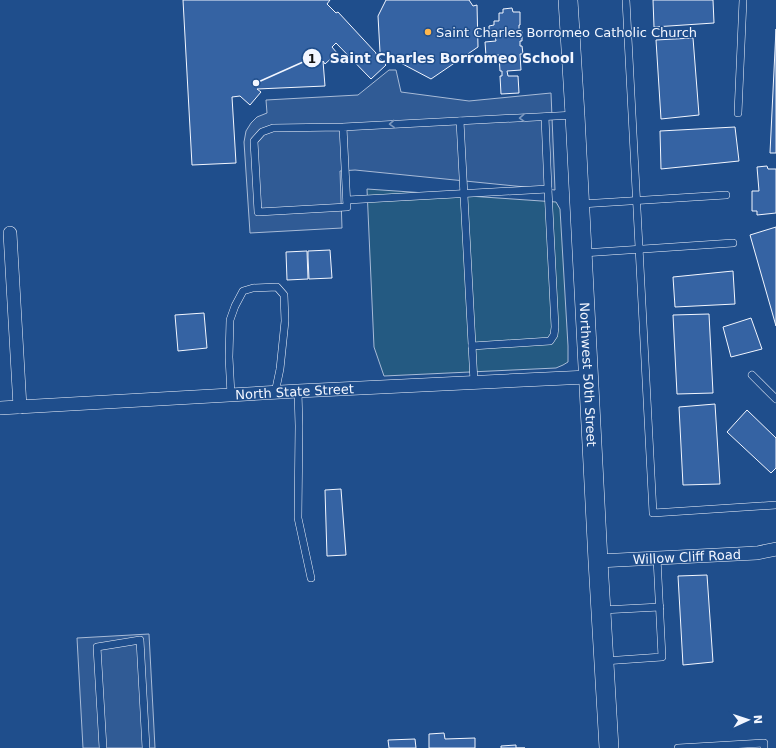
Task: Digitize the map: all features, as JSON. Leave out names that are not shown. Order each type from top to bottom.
[{"type":"main road","name":"Northwest 50th Street","points":[[568,0],[609,748]]},
{"type":"street","points":[[10,233],[20,407]]},
{"type":"street","name":"North State Street","points":[[0,408],[298,391],[588,377]]},
{"type":"street","name":"Willow Cliff Road","points":[[598,560],[758,553],[776,549]]},
{"type":"lane","points":[[626,0],[653,513],[776,505]]},
{"type":"lane","points":[[738,113],[743,0]]},
{"type":"lane","points":[[343,127],[347,207],[258,212],[254,141],[262,132],[273,128],[343,127],[575,115]]},
{"type":"lane","points":[[472,346],[550,341],[554,335],[555,327],[545,117]]},
{"type":"lane","points":[[460,121],[474,382]]},
{"type":"lane","points":[[347,200],[548,189]]},
{"type":"lane","points":[[579,204],[726,195]]},
{"type":"lane","points":[[582,253],[732,242]]},
{"type":"lane","points":[[231,395],[229,357],[230,320],[235,306],[243,291],[252,288],[277,287],[284,295],[285,321],[280,369],[275,393]]},
{"type":"lane","points":[[752,375],[776,399]]},
{"type":"lane","points":[[298,391],[298,518],[311,578]]},
{"type":"lane","points":[[604,662],[662,657],[657,558]]},
{"type":"lane","points":[[601,610],[660,607]]},
{"type":"lane","points":[[103,748],[97,647],[140,640],[146,748]]},
{"type":"lane","points":[[678,748],[764,743],[764,748]]},
{"type":"shaded area","points":[[389,70],[396,70],[401,92],[469,101],[551,93],[555,190],[355,170],[340,171],[342,228],[250,233],[244,142],[246,131],[251,123],[257,117],[267,113],[266,100],[358,95]]},
{"type":"shaded area","points":[[367,189],[556,202],[560,209],[568,362],[556,368],[384,376],[374,347]]},
{"type":"shaded area","points":[[149,634],[155,748],[83,748],[77,638]]},
{"type":"building","points":[[183,0],[330,0],[327,4],[336,13],[338,12],[386,65],[371,79],[336,43],[332,47],[337,53],[325,64],[323,61],[325,86],[257,89],[261,92],[250,105],[240,96],[232,97],[236,163],[192,165]]},
{"type":"building","name":"Saint Charles Borromeo Catholic Church","points":[[386,0],[469,0],[473,6],[477,5],[478,47],[431,79],[380,52],[378,16]]},
{"type":"building","points":[[653,0],[713,0],[714,23],[654,27]]},
{"type":"building","points":[[512,8],[513,12],[520,12],[519,31],[522,31],[522,41],[520,41],[520,46],[522,46],[523,54],[520,54],[521,70],[507,71],[508,76],[518,76],[519,93],[501,94],[500,76],[502,76],[502,71],[500,71],[499,55],[486,56],[485,42],[496,41],[495,36],[489,36],[489,26],[494,25],[494,21],[499,21],[499,13],[503,13],[503,9]]},
{"type":"building","points":[[776,29],[776,153],[770,153]]},
{"type":"building","points":[[693,38],[699,115],[661,119],[656,40]]},
{"type":"building","points":[[735,127],[739,161],[661,169],[660,131]]},
{"type":"building","points":[[767,166],[768,169],[776,169],[776,213],[757,215],[757,211],[752,211],[752,191],[759,191],[757,167]]},
{"type":"building","points":[[776,227],[776,326],[750,235]]},
{"type":"building","points":[[330,250],[332,278],[309,279],[308,251]]},
{"type":"building","points":[[307,251],[308,279],[287,280],[286,252]]},
{"type":"building","points":[[733,271],[735,304],[675,307],[673,277]]},
{"type":"building","points":[[204,313],[207,348],[178,351],[175,315]]},
{"type":"building","points":[[709,314],[713,393],[677,394],[673,315]]},
{"type":"building","points":[[751,318],[762,349],[731,357],[723,327]]},
{"type":"building","points":[[715,404],[720,484],[683,485],[679,407]]},
{"type":"building","points":[[747,410],[776,438],[776,468],[771,473],[727,432]]},
{"type":"building","points":[[341,489],[346,555],[327,556],[325,490]]},
{"type":"building","points":[[707,575],[713,662],[683,665],[678,576]]},
{"type":"building","points":[[444,733],[445,739],[475,738],[475,748],[429,748],[429,734]]},
{"type":"building","points":[[415,739],[416,748],[389,748],[388,740]]},
{"type":"building","points":[[516,745],[516,748],[501,748],[501,746]]},
{"type":"place","name":"Saint Charles Borromeo Catholic Church","points":[[428,32]]},
{"type":"place","name":"Saint Charles Borromeo School","points":[[256,83]]}]
